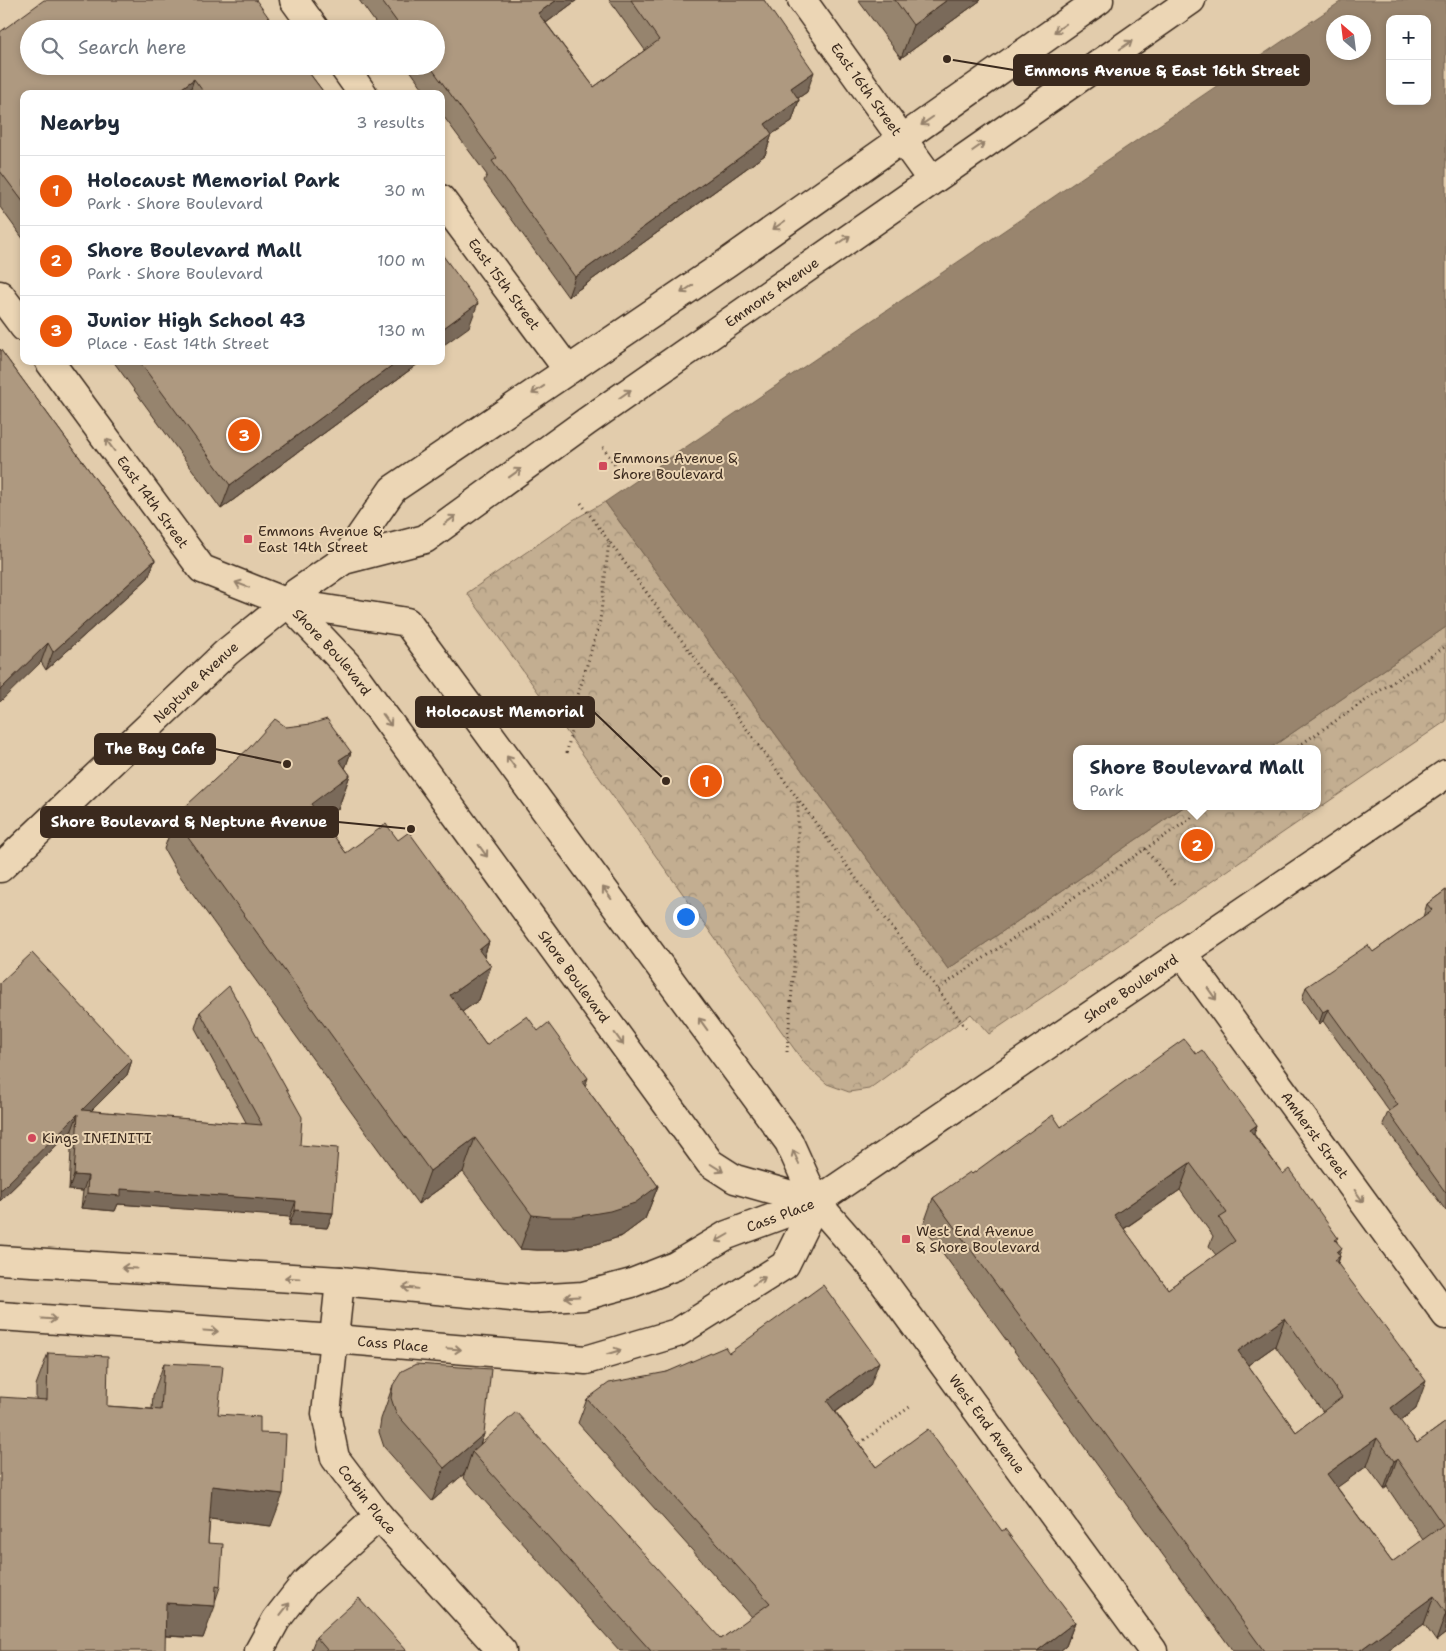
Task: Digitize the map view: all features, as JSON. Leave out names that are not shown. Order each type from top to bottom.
[{"type":"main road","points":[[294,0],[308,20]]},
{"type":"main road","name":"East 16th Street","points":[[802,0],[931,179]]},
{"type":"main road","name":"Emmons Avenue","points":[[344,560],[393,490],[728,262],[1100,0]]},
{"type":"main road","name":"Emmons Avenue","points":[[288,603],[296,593],[344,560],[425,539],[586,422],[931,179],[1191,0]]},
{"type":"main road","points":[[349,75],[360,90]]},
{"type":"main road","name":"East 15th Street","points":[[445,204],[568,370]]},
{"type":"main road","points":[[0,295],[20,322]]},
{"type":"main road","name":"East 14th Street","points":[[52,365],[202,569],[288,603]]},
{"type":"main road","name":"Neptune Avenue","points":[[0,868],[227,652],[288,603]]},
{"type":"main road","name":"Shore Boulevard","points":[[288,603],[347,665],[710,1163],[735,1179],[816,1202],[1446,774]]},
{"type":"main road","name":"Shore Boulevard","points":[[288,603],[408,622],[789,1142],[816,1202]]},
{"type":"main road","name":"Amherst Street","points":[[1183,954],[1446,1315]]},
{"type":"main road","name":"Cass Place","points":[[0,1260],[340,1281],[532,1299],[583,1296],[632,1283],[675,1266],[727,1234],[816,1202]]},
{"type":"main road","name":"Cass Place","points":[[0,1316],[335,1339],[586,1360],[677,1333],[785,1265],[816,1202]]},
{"type":"main road","name":"West End Avenue","points":[[816,1202],[871,1265],[1153,1651]]},
{"type":"main road","name":"Corbin Place","points":[[340,1281],[326,1414],[335,1458],[379,1516],[502,1651]]},
{"type":"main road","points":[[259,1651],[276,1620],[305,1583],[379,1516]]},
{"type":"path","points":[[582,503],[968,1031]]},
{"type":"path","points":[[567,753],[578,695],[600,621],[609,540]]},
{"type":"path","points":[[1300,745],[1446,646]]},
{"type":"path","points":[[787,1052],[798,916],[798,799]]},
{"type":"path","points":[[938,989],[1203,810]]},
{"type":"path","points":[[1145,849],[1176,886]]},
{"type":"path","points":[[856,1447],[911,1406]]},
{"type":"green space","points":[[605,502],[948,969],[1179,810],[1316,810],[989,1034],[971,1014],[869,1089],[849,1092],[827,1084],[805,1064],[467,593],[573,520]]},
{"type":"green space","points":[[1446,627],[1446,721],[1321,807],[1321,745],[1275,745]]},
{"type":"shaded area","points":[[1343,0],[1446,0],[1446,627],[1275,745],[1073,745],[1073,810],[1179,810],[948,969],[605,502]]},
{"type":"building","points":[[44,0],[256,0],[270,20],[20,20],[20,75],[311,75],[322,90],[202,90],[194,79],[179,90],[20,90],[20,198],[0,171],[0,32]]},
{"type":"building","points":[[381,0],[557,0],[538,13],[594,87],[659,40],[631,0],[764,0],[814,72],[791,88],[799,100],[765,124],[772,134],[575,277],[492,161],[497,158],[437,75],[445,75],[445,20],[395,20]]},
{"type":"building","points":[[895,0],[947,0],[913,25]]},
{"type":"building","points":[[445,258],[478,303],[445,327]]},
{"type":"building","points":[[0,349],[155,560],[53,652],[48,643],[0,690]]},
{"type":"building","points":[[142,365],[393,365],[230,485]]},
{"type":"building","points":[[275,719],[286,727],[311,724],[327,719],[351,752],[339,760],[350,775],[311,804],[346,853],[386,824],[398,840],[409,832],[489,942],[479,950],[491,966],[450,995],[486,1045],[527,1016],[538,1031],[548,1023],[588,1078],[582,1082],[658,1186],[635,1203],[610,1211],[575,1217],[549,1217],[532,1215],[475,1138],[430,1171],[189,839],[176,815],[249,748]]},
{"type":"building","points":[[1446,890],[1446,1193],[1388,1112],[1398,1105],[1328,1009],[1323,1012],[1306,987],[1368,945],[1373,952],[1432,910],[1427,904]]},
{"type":"building","points":[[32,953],[132,1060],[82,1110],[262,1125],[200,1012],[229,986],[302,1117],[300,1145],[338,1148],[333,1213],[295,1210],[296,1201],[121,1189],[121,1196],[87,1193],[88,1176],[74,1175],[78,1114],[0,1189],[0,983]]},
{"type":"building","points":[[1184,1039],[1196,1054],[1202,1050],[1257,1125],[1250,1130],[1283,1174],[1289,1169],[1338,1238],[1335,1240],[1342,1248],[1337,1252],[1340,1256],[1335,1260],[1426,1381],[1391,1408],[1417,1443],[1446,1422],[1446,1613],[1434,1596],[1359,1651],[1264,1651],[933,1198],[970,1172],[972,1174],[1053,1115],[1061,1127]],"holes":[[[1190,1163],[1227,1213],[1219,1218],[1235,1241],[1168,1289],[1114,1215]],[[1285,1318],[1342,1397],[1296,1432],[1238,1351]],[[1377,1438],[1394,1461],[1397,1459],[1443,1525],[1392,1562],[1327,1474]]]},
{"type":"building","points":[[823,1285],[879,1362],[827,1401],[876,1467],[928,1429],[1002,1531],[1005,1529],[1075,1622],[1037,1651],[651,1651],[472,1452],[516,1412],[721,1639],[770,1603],[587,1399],[609,1383],[667,1372],[725,1347],[729,1353]]},
{"type":"building","points":[[48,1353],[108,1356],[107,1406],[161,1410],[164,1363],[223,1366],[218,1414],[260,1417],[260,1433],[286,1434],[283,1494],[212,1486],[208,1543],[223,1544],[220,1587],[216,1586],[215,1606],[166,1603],[165,1651],[0,1651],[0,1397],[47,1400]]},
{"type":"building","points":[[416,1364],[491,1369],[484,1434],[444,1468],[396,1413],[391,1398],[393,1385],[402,1371]]},
{"type":"building","points":[[359,1598],[407,1651],[328,1651],[316,1637]]},
{"type":"place","name":"Emmons Avenue & East 16th Street","points":[[947,59]]},
{"type":"place","name":"Junior High School 43","points":[[244,435]]},
{"type":"place","name":"Emmons Avenue & Shore Boulevard","points":[[603,466]]},
{"type":"place","name":"Emmons Avenue & East 14th Street","points":[[248,539]]},
{"type":"place","name":"The Bay Cafe","points":[[287,764]]},
{"type":"place","name":"Holocaust Memorial","points":[[666,781]]},
{"type":"place","name":"Holocaust Memorial Park","points":[[706,781]]},
{"type":"place","name":"Shore Boulevard & Neptune Avenue","points":[[411,829]]},
{"type":"place","name":"Shore Boulevard Mall","points":[[1197,845]]},
{"type":"place","name":"Kings INFINITI","points":[[32,1138]]},
{"type":"place","name":"West End Avenue & Shore Boulevard","points":[[906,1239]]}]
